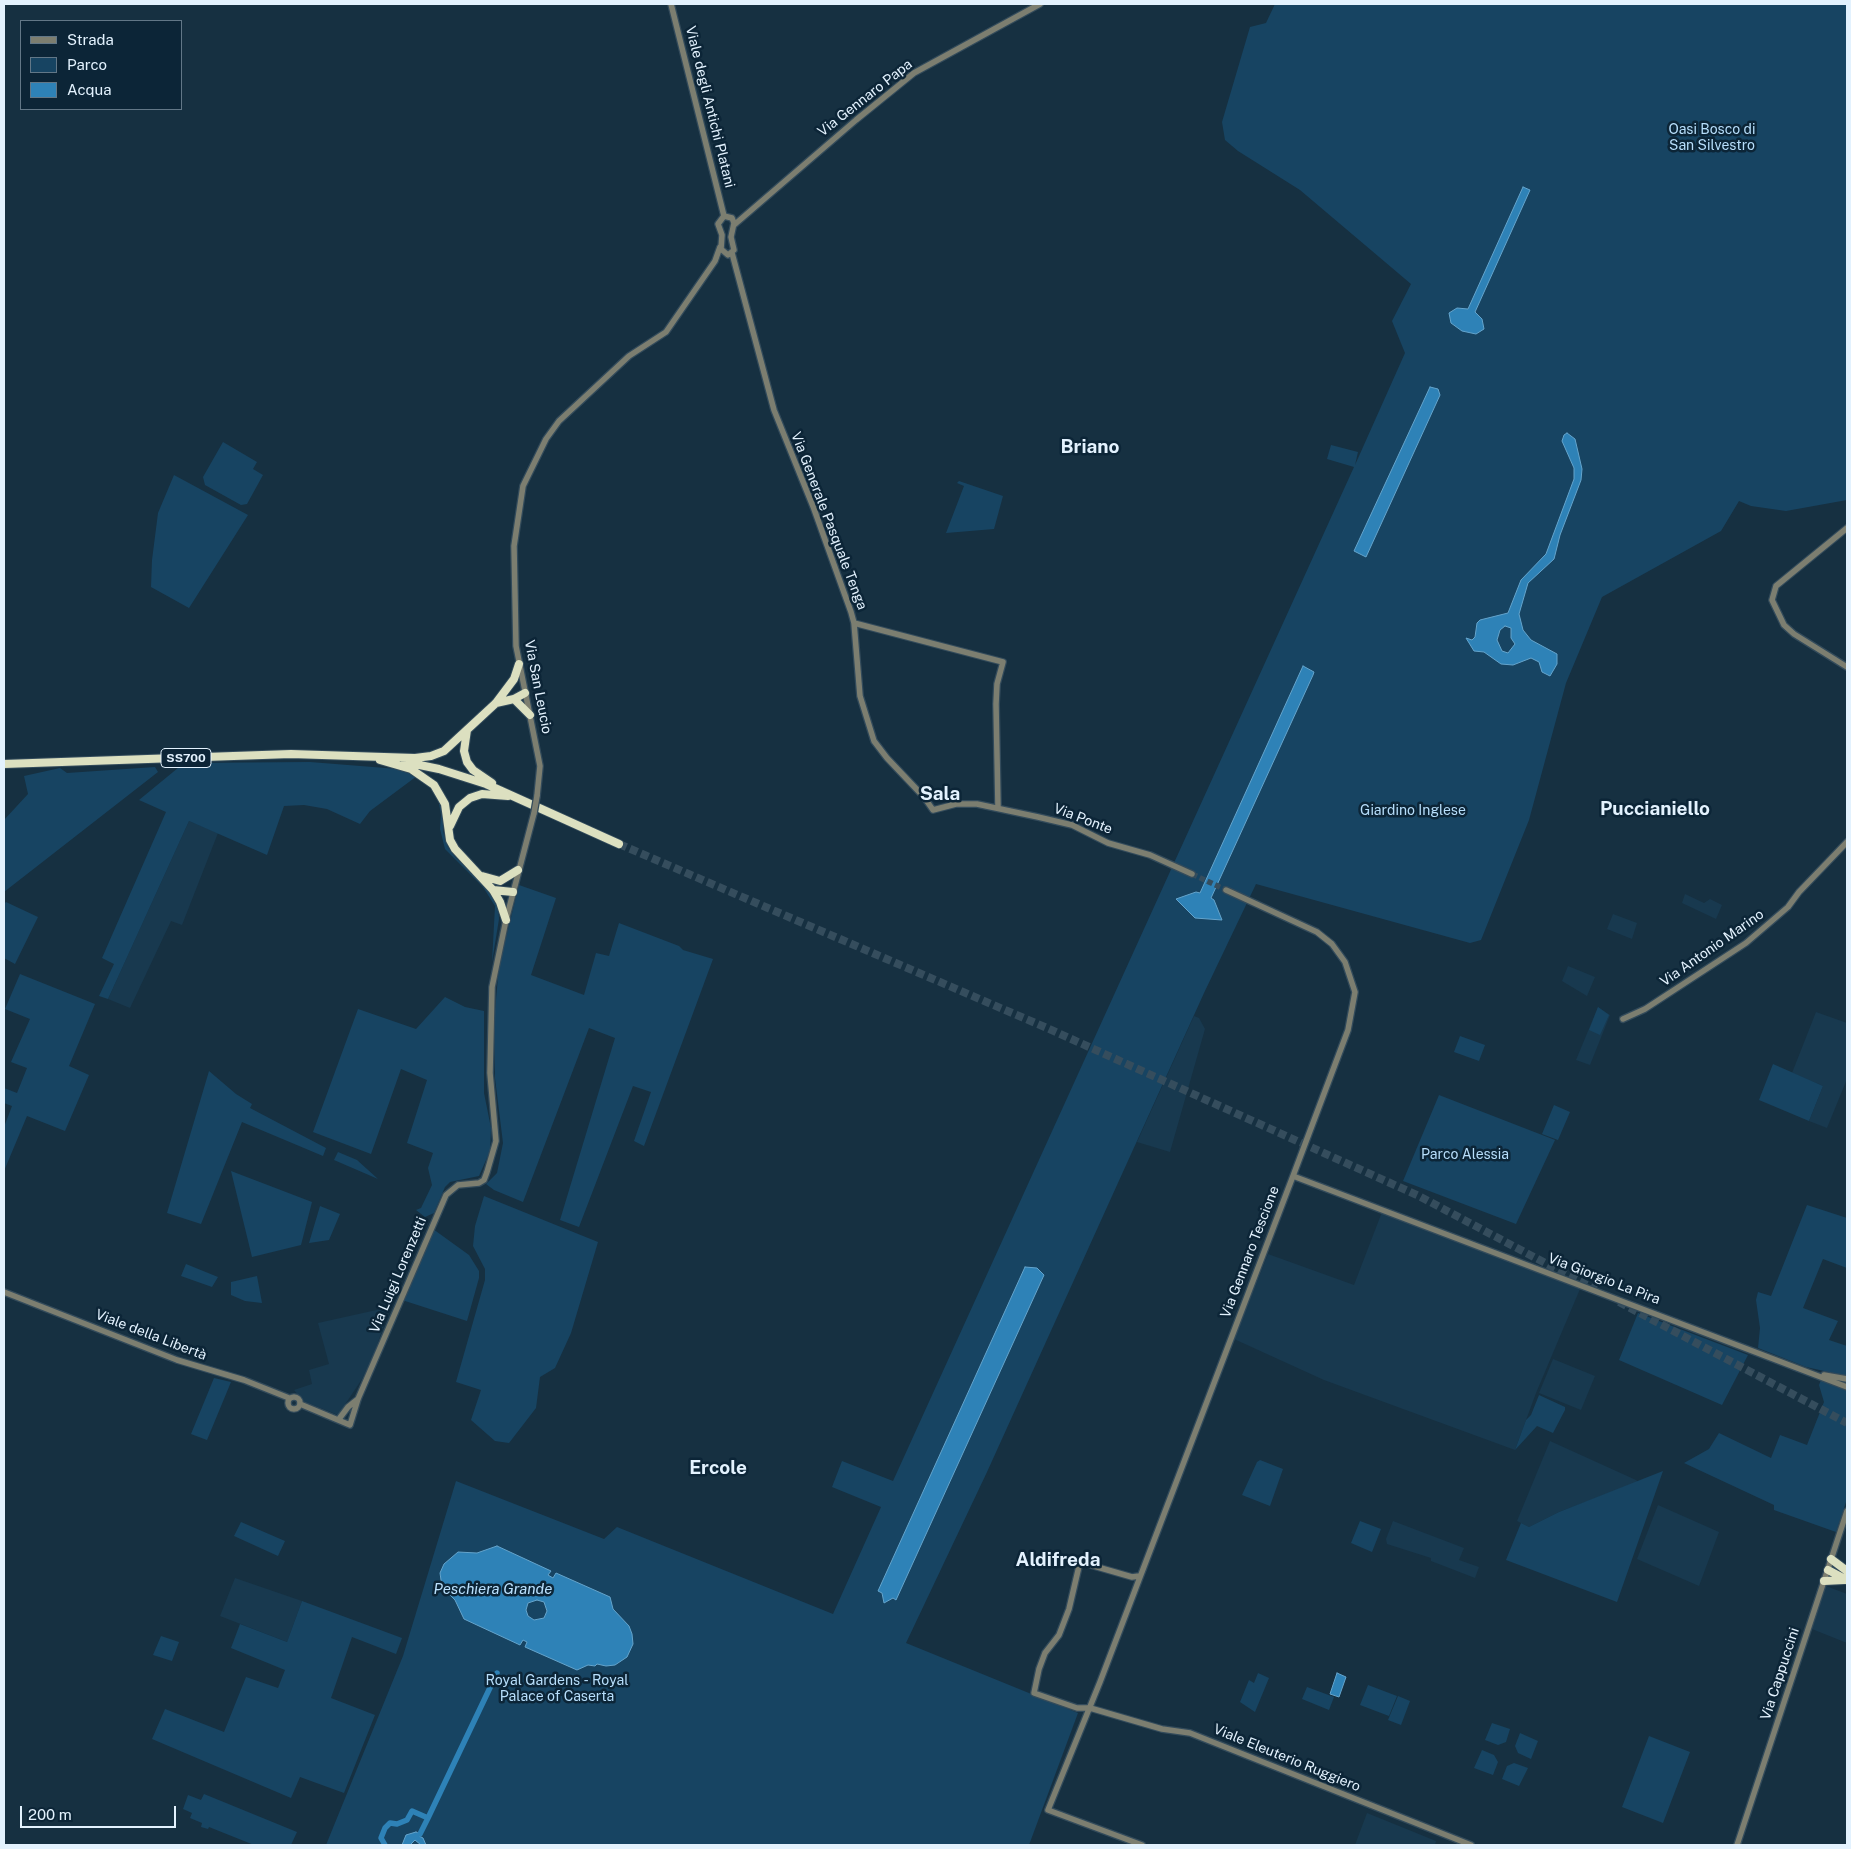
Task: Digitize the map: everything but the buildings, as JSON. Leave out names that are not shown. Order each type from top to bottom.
[{"type":"highway","name":"SS700","points":[[4,764],[291,754],[368,757],[430,756],[444,751],[496,703],[507,690],[520,664]]},
{"type":"highway","points":[[507,690],[516,689],[525,694]]},
{"type":"highway","points":[[496,703],[514,700],[525,694]]},
{"type":"highway","points":[[514,700],[530,715]]},
{"type":"highway","name":"SS700","points":[[467,730],[464,752],[467,762],[484,778],[518,797],[619,844]]},
{"type":"highway","name":"SS700","points":[[368,757],[439,770],[518,797]]},
{"type":"highway","name":"SS700","points":[[368,757],[411,769],[434,785],[445,804],[450,840],[454,849],[482,876],[493,890],[500,902],[506,920]]},
{"type":"highway","name":"SS700","points":[[449,829],[459,807],[470,798],[482,794],[518,797]]},
{"type":"highway","points":[[500,881],[518,870]]},
{"type":"highway","name":"SS700","points":[[482,876],[500,881],[513,892]]},
{"type":"highway","points":[[493,890],[513,892]]},
{"type":"highway","points":[[1831,1559],[1846,1577]]},
{"type":"highway","points":[[1828,1570],[1846,1577]]},
{"type":"highway","points":[[1824,1581],[1846,1577]]},
{"type":"street","name":"Viale degli Antichi Platani","points":[[671,4],[727,216]]},
{"type":"street","name":"Via Gennaro Papa","points":[[734,225],[914,73],[1040,4]]},
{"type":"street","points":[[727,216],[734,225],[731,233],[734,246],[729,254],[720,247],[722,235],[718,224],[727,216],[744,215]]},
{"type":"street","name":"Via San Leucio","points":[[480,1183],[484,1180],[496,1141],[490,1073],[492,987],[518,870],[534,813],[540,766],[516,646],[514,546],[523,486],[546,439],[559,421],[629,356],[666,332],[715,261],[720,247]]},
{"type":"street","name":"Via San Leucio","points":[[715,261],[729,254]]},
{"type":"street","name":"Via Generale Pasquale Tenga","points":[[729,254],[774,410],[814,509],[854,623],[860,696],[874,741],[887,758],[924,797],[933,810]]},
{"type":"street","points":[[1847,528],[1776,586],[1772,600],[1784,625],[1794,634],[1847,667]]},
{"type":"street","points":[[854,623],[1003,662],[997,684],[996,704],[999,764],[998,807]]},
{"type":"street","name":"Via Ponte","points":[[933,810],[956,804],[998,807],[1072,825],[1108,843],[1150,855],[1192,874]]},
{"type":"street","name":"Via Antonio Marino","points":[[1623,1019],[1645,1008],[1746,943],[1788,907],[1799,892],[1847,842]]},
{"type":"street","name":"Via Gennaro Tescione","points":[[1142,1845],[1048,1810],[1100,1682],[1348,1030],[1354,992],[1345,962],[1332,944],[1317,932],[1226,890]]},
{"type":"street","name":"Via Giorgio La Pira","points":[[1293,1176],[1386,1209],[1847,1387]]},
{"type":"street","name":"Via Luigi Lorenzetti","points":[[358,1399],[446,1195],[458,1185],[480,1183]]},
{"type":"street","name":"Viale della Libertà","points":[[4,1292],[177,1360],[244,1380],[290,1398],[296,1397],[300,1404],[350,1425],[358,1399]]},
{"type":"street","name":"Via Giorgio La Pira","points":[[1812,1373],[1847,1379]]},
{"type":"street","name":"Viale della Libertà","points":[[290,1398],[288,1405],[292,1409],[297,1408],[300,1404]]},
{"type":"street","points":[[340,1420],[358,1399]]},
{"type":"street","name":"Via Cappuccini","points":[[1737,1845],[1847,1511]]},
{"type":"street","name":"Viale Eleuterio Ruggiero","points":[[1139,1576],[1132,1577],[1080,1562],[1069,1609],[1059,1635],[1045,1653],[1039,1669],[1034,1693],[1077,1708],[1090,1708],[1162,1730],[1190,1733],[1259,1760],[1266,1765],[1471,1845]]},
{"type":"shaded area","points":[[189,821],[218,833],[182,925],[171,921],[130,1008],[108,999]]},
{"type":"shaded area","points":[[1685,894],[1704,903],[1710,899],[1722,905],[1716,919],[1682,903]]},
{"type":"shaded area","points":[[1613,914],[1637,923],[1632,939],[1607,929]]},
{"type":"shaded area","points":[[1568,966],[1595,977],[1587,996],[1562,981]]},
{"type":"shaded area","points":[[1598,1007],[1610,1015],[1590,1065],[1576,1060]]},
{"type":"shaded area","points":[[1816,1012],[1847,1023],[1847,1079],[1827,1128],[1809,1121],[1823,1086],[1792,1073]]},
{"type":"shaded area","points":[[1194,1016],[1199,1018],[1205,1029],[1170,1152],[1137,1142]]},
{"type":"shaded area","points":[[1382,1212],[1580,1289],[1536,1393],[1515,1450],[1324,1380],[1234,1339],[1268,1254],[1354,1285]]},
{"type":"shaded area","points":[[381,1309],[385,1311],[386,1319],[374,1354],[362,1379],[338,1415],[303,1401],[294,1390],[312,1384],[309,1370],[329,1364],[318,1323]]},
{"type":"shaded area","points":[[1553,1359],[1595,1376],[1581,1410],[1539,1393]]},
{"type":"shaded area","points":[[1550,1441],[1638,1482],[1559,1512],[1529,1527],[1517,1521]]},
{"type":"shaded area","points":[[1658,1505],[1719,1532],[1699,1586],[1637,1559]]},
{"type":"shaded area","points":[[1393,1521],[1464,1548],[1459,1560],[1479,1567],[1475,1578],[1431,1561],[1431,1558],[1387,1544],[1386,1539]]},
{"type":"shaded area","points":[[235,1578],[302,1601],[287,1642],[220,1616]]},
{"type":"shaded area","points":[[1826,1586],[1847,1594],[1847,1643],[1812,1629]]},
{"type":"shaded area","points":[[1367,1813],[1436,1841],[1435,1845],[1355,1845]]},
{"type":"green space","points":[[1275,4],[1847,4],[1847,500],[1786,511],[1751,506],[1739,501],[1721,531],[1602,597],[1566,683],[1529,820],[1481,940],[1470,943],[1256,884],[1204,993],[987,1472],[906,1643],[1078,1713],[1029,1845],[326,1845],[403,1656],[456,1481],[604,1539],[617,1527],[833,1614],[881,1507],[832,1487],[842,1461],[893,1481],[1354,467],[1327,459],[1331,445],[1358,452],[1355,465],[1405,353],[1392,321],[1411,284],[1300,190],[1238,151],[1225,140],[1222,122],[1250,27],[1266,23]]},
{"type":"green space","points":[[223,442],[257,462],[253,469],[263,475],[247,504],[241,505],[205,485],[203,477]]},
{"type":"green space","points":[[174,475],[248,515],[189,608],[151,587],[152,560],[158,513]]},
{"type":"green space","points":[[959,481],[1003,496],[994,529],[946,533],[964,486],[957,483]]},
{"type":"green space","points":[[310,762],[398,769],[417,775],[435,788],[443,808],[443,831],[448,847],[455,857],[493,893],[498,904],[499,919],[492,962],[495,906],[483,887],[445,849],[440,829],[441,815],[438,798],[432,788],[417,776],[370,811],[360,824],[327,809],[304,805],[284,806],[267,855],[189,821],[108,999],[99,996],[114,964],[102,958],[166,812],[139,800],[184,763]]},
{"type":"green space","points":[[155,767],[158,772],[4,892],[4,820],[28,794],[24,776],[60,768],[67,773]]},
{"type":"green space","points":[[519,885],[556,898],[531,975],[584,995],[596,953],[609,956],[619,923],[679,946],[683,950],[713,959],[644,1146],[634,1141],[651,1092],[633,1086],[579,1227],[560,1220],[615,1038],[589,1028],[523,1202],[494,1190],[486,1184],[497,1173],[503,1143],[495,1078],[494,1022],[499,966]]},
{"type":"green space","points":[[6,902],[38,917],[15,964],[4,958],[4,904]]},
{"type":"green space","points":[[20,974],[95,1004],[69,1066],[89,1075],[65,1131],[27,1116],[4,1171],[4,1127],[12,1106],[4,1103],[4,1088],[17,1093],[27,1068],[11,1062],[30,1019],[5,1009]]},
{"type":"green space","points":[[445,997],[465,1007],[484,1011],[484,1093],[491,1128],[490,1151],[479,1176],[450,1182],[445,1187],[434,1213],[425,1217],[416,1210],[421,1208],[432,1185],[428,1168],[433,1153],[407,1143],[427,1080],[401,1069],[371,1154],[313,1132],[358,1009],[416,1029]]},
{"type":"green space","points":[[1598,1007],[1609,1015],[1600,1035],[1589,1030]]},
{"type":"green space","points":[[1460,1036],[1485,1045],[1479,1061],[1454,1052]]},
{"type":"green space","points":[[1773,1064],[1823,1086],[1809,1121],[1759,1100]]},
{"type":"green space","points":[[209,1071],[236,1094],[252,1104],[250,1108],[326,1148],[323,1156],[242,1122],[201,1224],[167,1213]]},
{"type":"green space","name":"Parco Alessia","points":[[1439,1095],[1555,1140],[1516,1224],[1403,1181]]},
{"type":"green space","points":[[1554,1105],[1570,1112],[1558,1140],[1542,1134]]},
{"type":"green space","points":[[338,1152],[357,1160],[378,1179],[334,1160]]},
{"type":"green space","points":[[231,1171],[312,1202],[301,1245],[252,1257]]},
{"type":"green space","points":[[484,1196],[598,1242],[571,1333],[555,1368],[540,1377],[536,1408],[509,1443],[495,1441],[471,1420],[481,1390],[456,1382],[485,1280],[485,1269],[473,1246],[475,1226]]},
{"type":"green space","points":[[1807,1205],[1847,1218],[1847,1268],[1823,1259],[1803,1308],[1838,1321],[1829,1340],[1847,1346],[1847,1376],[1806,1367],[1758,1348],[1760,1328],[1756,1300],[1758,1292],[1771,1296]]},
{"type":"green space","points":[[320,1206],[340,1214],[329,1240],[309,1243]]},
{"type":"green space","points":[[433,1229],[469,1255],[479,1271],[479,1278],[467,1321],[402,1300]]},
{"type":"green space","points":[[186,1264],[218,1277],[212,1287],[181,1276]]},
{"type":"green space","points":[[257,1276],[262,1303],[245,1301],[231,1295],[231,1282]]},
{"type":"green space","points":[[1638,1313],[1748,1355],[1722,1405],[1619,1360]]},
{"type":"green space","points":[[214,1378],[231,1382],[207,1440],[191,1434]]},
{"type":"green space","points":[[1821,1380],[1847,1391],[1847,1499],[1836,1532],[1774,1510],[1774,1505],[1684,1463],[1709,1449],[1719,1433],[1771,1458],[1780,1435],[1807,1445],[1824,1402],[1819,1385]]},
{"type":"green space","points":[[1539,1395],[1565,1407],[1565,1410],[1553,1433],[1537,1426],[1515,1450],[1526,1420],[1531,1415]]},
{"type":"green space","points":[[1260,1460],[1283,1469],[1270,1506],[1242,1495],[1257,1462]]},
{"type":"green space","points":[[1663,1471],[1617,1602],[1506,1560],[1521,1523],[1529,1527],[1559,1512]]},
{"type":"green space","points":[[1360,1521],[1381,1529],[1372,1552],[1351,1543]]},
{"type":"green space","points":[[241,1522],[285,1541],[278,1556],[234,1536]]},
{"type":"green space","points":[[302,1601],[402,1638],[396,1654],[352,1637],[331,1698],[375,1715],[344,1793],[300,1777],[291,1798],[152,1739],[165,1709],[224,1732],[246,1677],[278,1688],[285,1670],[231,1648],[240,1624],[287,1642]]},
{"type":"green space","points":[[161,1636],[179,1642],[172,1661],[153,1655]]},
{"type":"green space","points":[[1258,1673],[1269,1678],[1255,1712],[1240,1702],[1249,1680],[1254,1683]]},
{"type":"green space","points":[[1368,1685],[1397,1696],[1389,1716],[1360,1705]]},
{"type":"green space","points":[[1307,1687],[1334,1697],[1329,1710],[1302,1699]]},
{"type":"green space","points":[[1398,1696],[1410,1701],[1401,1725],[1388,1720]]},
{"type":"green space","points":[[1492,1723],[1510,1729],[1506,1742],[1498,1745],[1485,1740]]},
{"type":"green space","points":[[1520,1733],[1538,1741],[1531,1759],[1518,1753],[1515,1746]]},
{"type":"green space","points":[[1649,1736],[1690,1752],[1663,1823],[1622,1807]]},
{"type":"green space","points":[[1482,1750],[1494,1755],[1498,1762],[1493,1775],[1474,1768]]},
{"type":"green space","points":[[1514,1763],[1528,1768],[1519,1786],[1502,1779],[1507,1766]]},
{"type":"green space","points":[[204,1794],[297,1832],[291,1845],[254,1845],[209,1827],[208,1829],[201,1827],[202,1823],[190,1818],[192,1813],[183,1809],[188,1795],[201,1800]]},
{"type":"water","points":[[1523,187],[1530,190],[1475,312],[1482,319],[1484,329],[1476,334],[1462,331],[1451,323],[1449,313],[1457,308],[1468,309]]},
{"type":"water","points":[[1430,387],[1438,389],[1440,395],[1366,557],[1354,551]]},
{"type":"water","points":[[1567,433],[1575,439],[1582,469],[1581,480],[1560,535],[1554,559],[1528,583],[1519,614],[1523,630],[1531,640],[1557,654],[1557,664],[1550,676],[1542,672],[1539,662],[1531,658],[1513,665],[1501,664],[1484,652],[1474,651],[1466,638],[1472,640],[1475,637],[1477,623],[1480,620],[1508,613],[1521,580],[1546,554],[1574,479],[1574,468],[1562,441]],"holes":[[[1505,626],[1511,628],[1511,638],[1515,644],[1508,653],[1502,651],[1497,640],[1500,630]]]},
{"type":"water","points":[[1303,666],[1314,672],[1313,675],[1211,898],[1214,900],[1222,920],[1195,918],[1176,899],[1196,892],[1200,893]]},
{"type":"water","points":[[1025,1267],[1037,1268],[1044,1275],[896,1600],[893,1598],[884,1603],[882,1593],[878,1591]]},
{"type":"water","name":"Peschiera Grande","points":[[497,1546],[551,1571],[548,1575],[553,1578],[556,1573],[610,1597],[613,1609],[629,1626],[632,1634],[633,1644],[627,1657],[615,1665],[588,1665],[577,1670],[525,1647],[527,1642],[523,1640],[520,1645],[464,1619],[455,1600],[442,1587],[440,1573],[444,1564],[458,1552],[477,1553]],"holes":[[[537,1600],[544,1602],[547,1611],[544,1618],[534,1620],[528,1616],[526,1610],[528,1603]]]},
{"type":"water","points":[[1337,1673],[1346,1677],[1339,1697],[1330,1694]]},
{"type":"water","points":[[416,1832],[420,1834],[419,1836],[423,1838],[426,1845],[421,1845],[415,1840],[410,1845],[402,1845],[406,1835]]},
{"type":"waterway","points":[[428,1818],[497,1673]]},
{"type":"waterway","points":[[385,1845],[381,1838],[385,1828],[390,1823],[397,1824],[407,1820],[412,1811],[428,1818],[420,1834]]},
{"type":"tunnel","points":[[619,844],[1047,1028],[1419,1196],[1596,1290]]},
{"type":"tunnel","points":[[1192,874],[1226,890]]},
{"type":"tunnel","points":[[1619,1302],[1847,1423]]},
{"type":"district","name":"Briano","points":[[1090,447]]},
{"type":"district","name":"Sala","points":[[940,794]]},
{"type":"district","name":"Puccianiello","points":[[1655,809]]},
{"type":"district","name":"Ercole","points":[[718,1468]]},
{"type":"district","name":"Aldifreda","points":[[1058,1560]]},
{"type":"park label","name":"Oasi Bosco di San Silvestro","points":[[1712,138]]},
{"type":"park label","name":"Giardino Inglese","points":[[1413,811]]},
{"type":"park label","name":"Royal Gardens - Royal Palace of Caserta","points":[[557,1689]]}]
